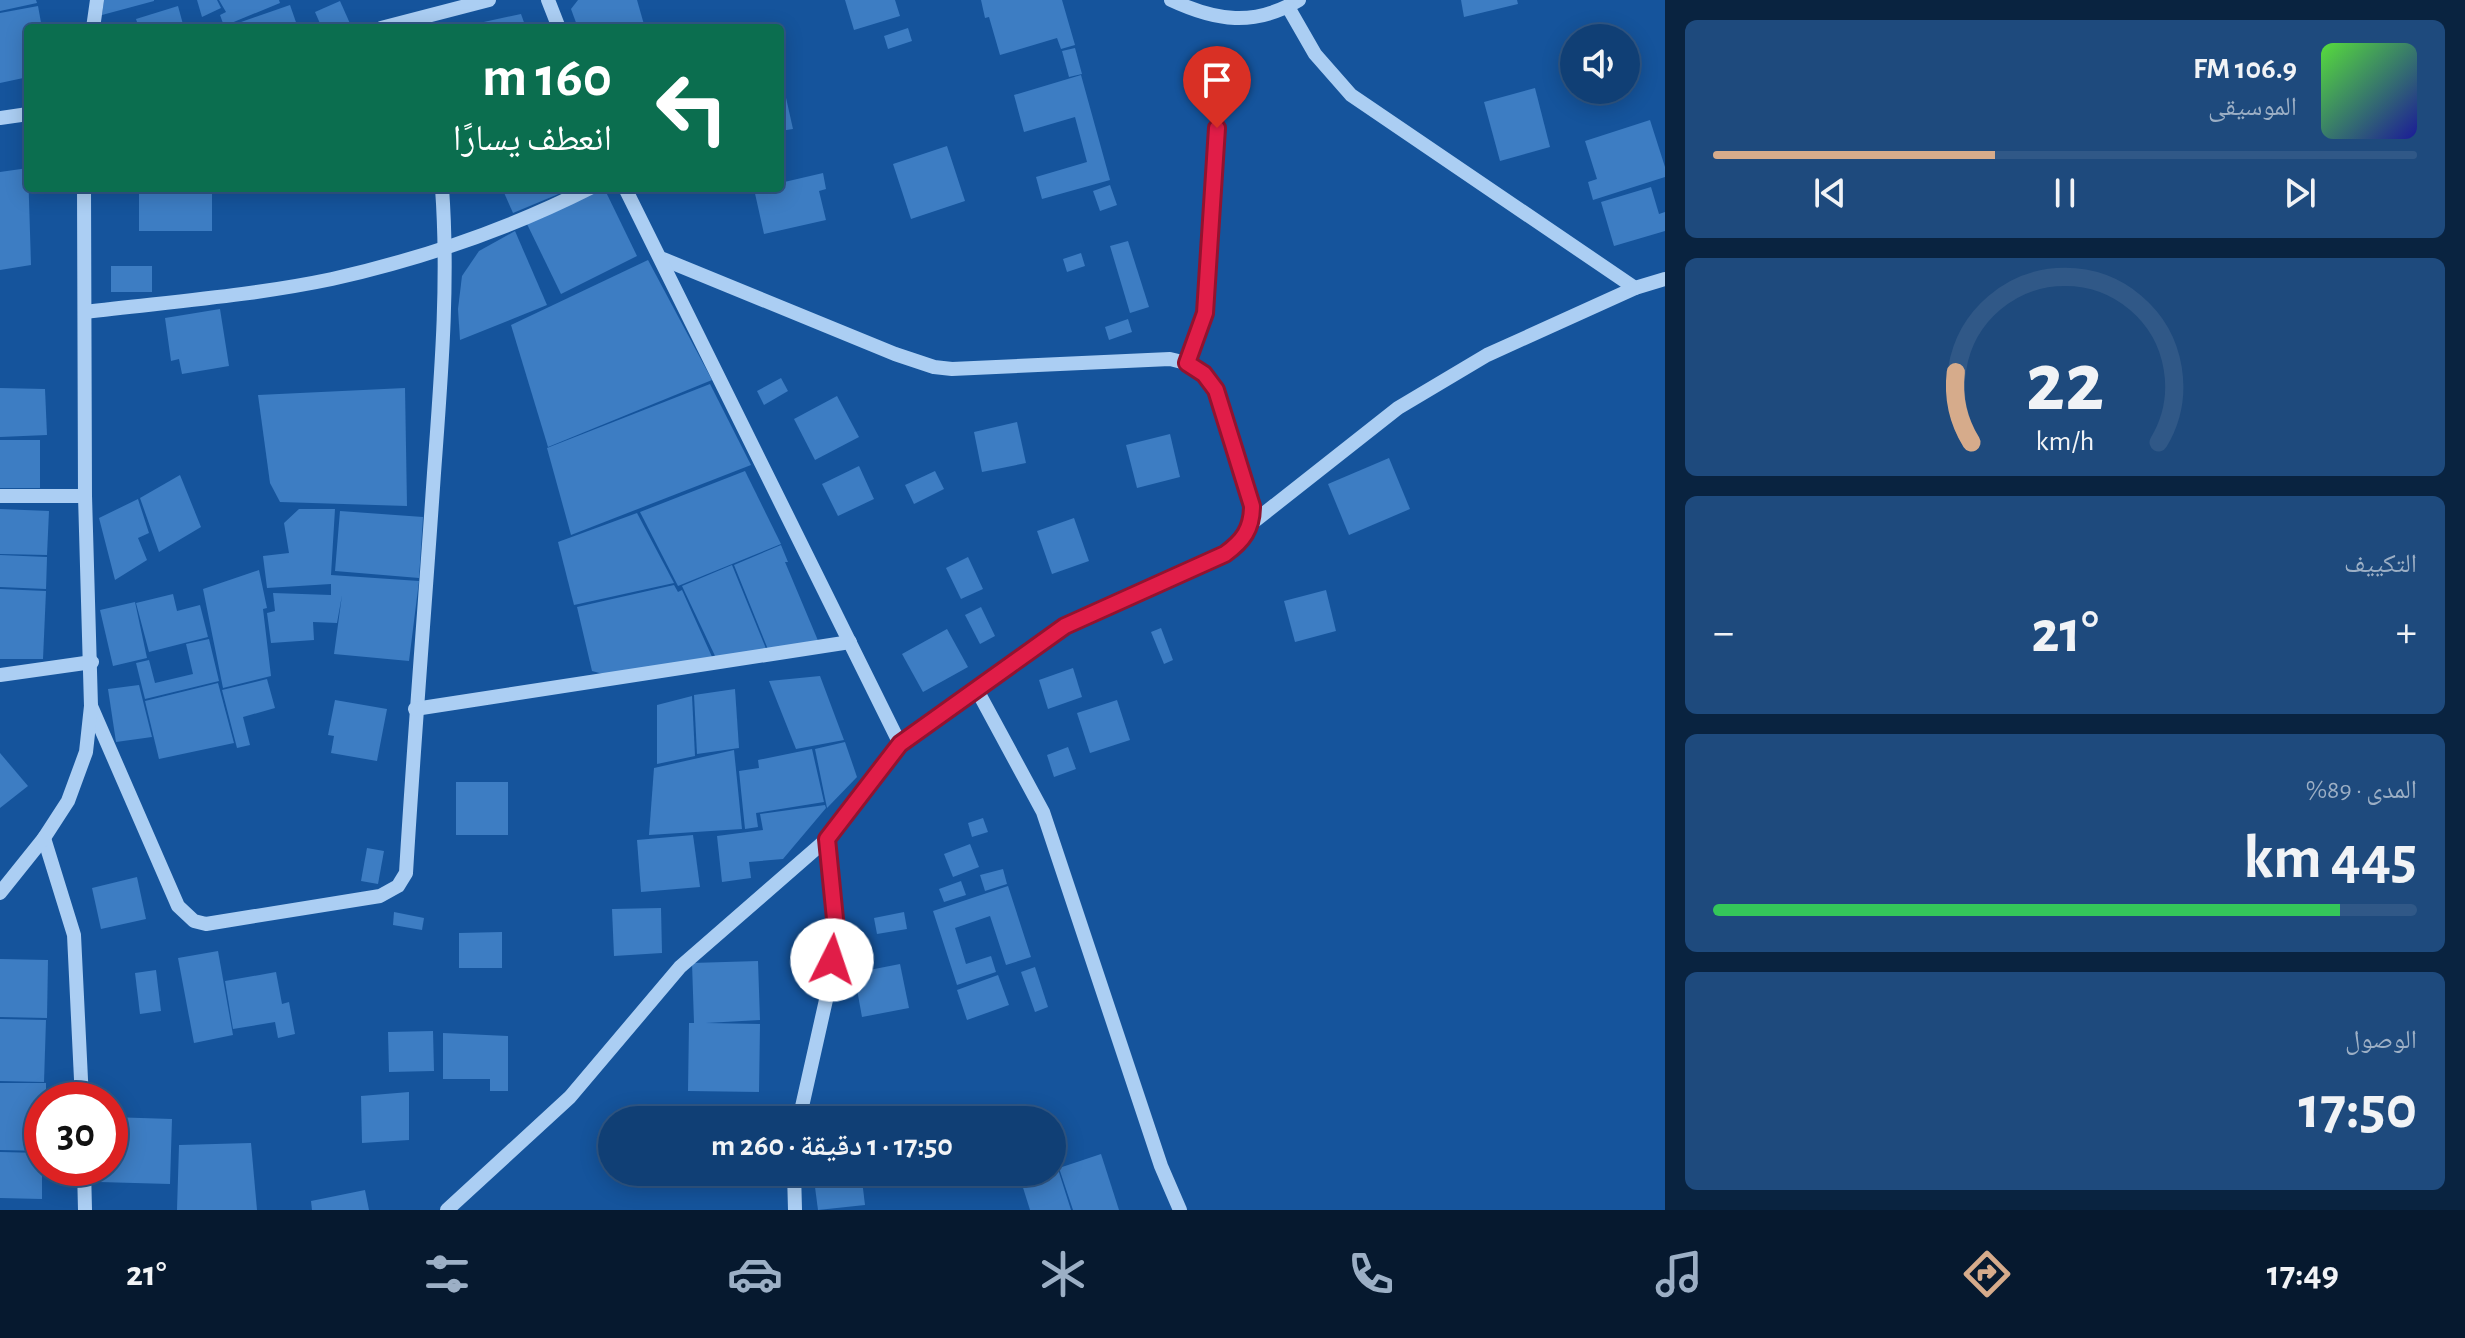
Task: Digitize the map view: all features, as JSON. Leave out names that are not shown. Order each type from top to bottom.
[{"type":"street","points":[[94,24],[97,0]]},
{"type":"street","points":[[411,24],[489,0]]},
{"type":"street","points":[[548,0],[557,24]]},
{"type":"street","points":[[1171,0],[1198,13],[1230,20],[1261,15],[1293,4],[1315,54],[1351,95],[1635,288]]},
{"type":"street","points":[[0,118],[24,115]]},
{"type":"street","points":[[1187,363],[1205,313],[1217,128]]},
{"type":"street","points":[[0,893],[44,838],[68,801],[86,752],[92,662],[85,496],[84,192]]},
{"type":"street","points":[[91,706],[178,906],[194,921],[206,924],[380,896],[398,886],[406,873],[415,709],[445,337],[446,247],[442,192]]},
{"type":"street","points":[[85,312],[270,290],[390,265],[506,226],[581,192]]},
{"type":"street","points":[[627,192],[663,259],[900,744]]},
{"type":"street","points":[[663,259],[934,367],[952,369],[1170,359],[1187,363],[1204,374],[1216,390],[1252,506],[1252,523]]},
{"type":"street","points":[[447,1210],[570,1097],[680,967],[827,839],[900,744],[1065,626],[1225,554],[1239,543],[1252,523],[1398,408],[1487,355],[1635,288],[1665,279]]},
{"type":"street","points":[[0,496],[85,496]]},
{"type":"street","points":[[415,709],[850,642]]},
{"type":"street","points":[[0,675],[92,662]]},
{"type":"street","points":[[977,690],[1043,812],[1161,1166],[1180,1210]]},
{"type":"street","points":[[44,838],[74,935],[81,1082]]},
{"type":"street","points":[[802,1106],[828,991],[836,929],[827,839]]},
{"type":"street","points":[[84,1186],[85,1210]]},
{"type":"street","points":[[794,1186],[795,1210]]},
{"type":"building","points":[[0,0],[36,0],[37,3],[0,11]]},
{"type":"building","points":[[104,0],[154,0],[154,1],[102,15]]},
{"type":"building","points":[[197,0],[217,0],[221,8],[202,17]]},
{"type":"building","points":[[219,0],[279,0],[280,3],[229,24],[223,24],[220,15],[226,12]]},
{"type":"building","points":[[578,0],[637,0],[644,24],[577,24],[571,9]]},
{"type":"building","points":[[845,0],[895,0],[900,16],[854,30]]},
{"type":"building","points":[[981,0],[1062,0],[1075,45],[1061,49],[1057,38],[1000,55]]},
{"type":"building","points":[[1461,0],[1517,0],[1518,4],[1464,17]]},
{"type":"building","points":[[340,1],[350,24],[320,24],[315,12]]},
{"type":"building","points":[[290,5],[297,24],[235,24]]},
{"type":"building","points":[[38,6],[41,24],[24,24],[24,78],[0,83],[0,13]]},
{"type":"building","points":[[178,6],[183,24],[138,24],[136,19]]},
{"type":"building","points":[[521,14],[525,24],[475,24]]},
{"type":"building","points":[[908,28],[912,41],[888,49],[884,36]]},
{"type":"building","points":[[1075,48],[1082,74],[1069,77],[1062,51]]},
{"type":"building","points":[[1081,75],[1110,180],[1042,199],[1036,177],[1087,162],[1075,117],[1024,132],[1014,95]]},
{"type":"building","points":[[1535,88],[1550,147],[1500,161],[1484,102]]},
{"type":"building","points":[[784,89],[793,129],[784,130]]},
{"type":"building","points":[[1650,120],[1665,167],[1665,177],[1593,200],[1588,182],[1597,179],[1585,141]]},
{"type":"building","points":[[947,146],[965,201],[911,219],[893,164]]},
{"type":"building","points":[[24,169],[24,192],[29,192],[31,265],[0,270],[0,172]]},
{"type":"building","points":[[823,173],[826,189],[819,191],[826,220],[764,234],[755,192],[784,192],[784,182]]},
{"type":"building","points":[[1110,185],[1117,205],[1100,211],[1093,191]]},
{"type":"building","points":[[1651,187],[1659,214],[1665,212],[1665,231],[1614,246],[1601,202]]},
{"type":"building","points":[[139,192],[212,192],[212,231],[139,231]]},
{"type":"building","points":[[504,192],[563,192],[513,213]]},
{"type":"building","points":[[595,192],[606,192],[637,256],[561,294],[527,224]]},
{"type":"building","points":[[515,231],[547,305],[460,340],[458,309],[462,276],[479,251]]},
{"type":"building","points":[[1128,241],[1149,307],[1130,313],[1110,246]]},
{"type":"building","points":[[1081,253],[1085,266],[1067,272],[1063,259]]},
{"type":"building","points":[[648,260],[712,380],[548,447],[511,325]]},
{"type":"building","points":[[111,266],[152,266],[152,292],[111,292]]},
{"type":"building","points":[[220,309],[229,366],[182,374],[179,359],[171,361],[165,318]]},
{"type":"building","points":[[1128,319],[1132,332],[1109,340],[1105,327]]},
{"type":"building","points":[[781,378],[788,391],[764,405],[757,391]]},
{"type":"building","points":[[710,384],[751,465],[571,535],[547,448]]},
{"type":"building","points":[[0,388],[45,389],[47,435],[0,437]]},
{"type":"building","points":[[405,388],[407,506],[280,502],[270,483],[258,395]]},
{"type":"building","points":[[837,396],[859,437],[815,460],[794,419]]},
{"type":"building","points":[[1017,422],[1026,463],[982,472],[974,432]]},
{"type":"building","points":[[1170,434],[1180,477],[1137,488],[1126,445]]},
{"type":"building","points":[[0,440],[40,440],[40,488],[0,488]]},
{"type":"building","points":[[1389,458],[1410,509],[1349,535],[1328,484]]},
{"type":"building","points":[[859,466],[874,499],[838,516],[822,484]]},
{"type":"building","points":[[745,471],[781,544],[678,586],[640,512]]},
{"type":"building","points":[[935,471],[944,489],[914,504],[905,485]]},
{"type":"building","points":[[180,475],[201,527],[159,552],[140,498]]},
{"type":"building","points":[[138,499],[149,533],[138,538],[147,560],[115,580],[99,518]]},
{"type":"building","points":[[0,509],[49,511],[47,555],[0,554]]},
{"type":"building","points":[[299,509],[335,509],[331,575],[419,581],[409,661],[334,654],[342,595],[337,623],[313,622],[314,640],[271,643],[267,613],[275,611],[273,593],[331,595],[331,584],[267,588],[263,556],[289,553],[284,523]]},
{"type":"building","points":[[340,511],[423,517],[419,578],[335,571]]},
{"type":"building","points":[[637,513],[674,583],[574,605],[558,542]]},
{"type":"building","points":[[1074,518],[1089,561],[1052,574],[1037,531]]},
{"type":"building","points":[[781,545],[788,562],[785,562],[819,643],[769,652],[734,565]]},
{"type":"building","points":[[0,555],[47,557],[46,589],[0,587]]},
{"type":"building","points":[[968,557],[983,589],[961,599],[946,568]]},
{"type":"building","points":[[732,565],[767,651],[716,658],[682,586]]},
{"type":"building","points":[[259,570],[267,608],[263,609],[271,676],[223,688],[203,589]]},
{"type":"building","points":[[674,585],[678,592],[682,590],[713,659],[607,675],[592,671],[577,607]]},
{"type":"building","points":[[0,589],[46,591],[43,659],[0,659]]},
{"type":"building","points":[[1326,590],[1336,631],[1295,642],[1284,601]]},
{"type":"building","points":[[173,594],[177,611],[200,605],[208,637],[149,652],[136,603]]},
{"type":"building","points":[[135,602],[147,658],[113,666],[100,610]]},
{"type":"building","points":[[981,607],[995,636],[980,644],[965,615]]},
{"type":"building","points":[[1161,628],[1173,660],[1164,664],[1151,632]]},
{"type":"building","points":[[947,629],[968,667],[923,692],[902,654]]},
{"type":"building","points":[[209,639],[219,681],[145,699],[136,663],[149,660],[155,683],[193,674],[186,644]]},
{"type":"building","points":[[1073,668],[1082,697],[1048,709],[1039,680]]},
{"type":"building","points":[[820,676],[844,740],[796,749],[769,681]]},
{"type":"building","points":[[267,679],[275,708],[243,717],[250,745],[237,748],[222,690]]},
{"type":"building","points":[[218,683],[234,743],[159,759],[145,701]]},
{"type":"building","points":[[139,685],[152,737],[116,742],[108,689]]},
{"type":"building","points":[[735,689],[739,748],[697,754],[694,695]]},
{"type":"building","points":[[692,696],[695,756],[657,764],[657,705]]},
{"type":"building","points":[[335,700],[387,709],[377,761],[331,753],[334,736],[328,735]]},
{"type":"building","points":[[1117,700],[1130,740],[1090,753],[1077,713]]},
{"type":"building","points":[[845,742],[857,777],[827,808],[815,749]]},
{"type":"building","points":[[1068,747],[1076,769],[1054,777],[1047,755]]},
{"type":"building","points":[[812,749],[824,802],[756,813],[758,827],[745,829],[739,771],[759,768],[758,760]]},
{"type":"building","points":[[734,750],[742,829],[649,835],[654,768]]},
{"type":"building","points":[[0,753],[28,786],[0,808]]},
{"type":"building","points":[[456,782],[508,782],[508,835],[456,835]]},
{"type":"building","points":[[825,805],[826,808],[783,859],[749,862],[751,878],[722,882],[717,836],[763,830],[760,814]]},
{"type":"building","points":[[983,818],[988,832],[972,837],[968,823]]},
{"type":"building","points":[[693,835],[700,887],[641,892],[637,840]]},
{"type":"building","points":[[970,844],[979,867],[953,877],[944,854]]},
{"type":"building","points":[[367,848],[384,851],[378,884],[361,881]]},
{"type":"building","points":[[1003,869],[1007,884],[985,891],[980,875]]},
{"type":"building","points":[[137,877],[146,919],[101,929],[92,888]]},
{"type":"building","points":[[961,881],[966,895],[944,902],[939,889]]},
{"type":"building","points":[[1008,886],[1031,957],[1006,965],[990,916],[955,928],[966,964],[991,956],[996,972],[957,985],[933,911]]},
{"type":"building","points":[[661,908],[662,953],[614,956],[612,909]]},
{"type":"building","points":[[394,912],[424,918],[422,930],[393,925]]},
{"type":"building","points":[[904,912],[907,929],[877,934],[874,918]]},
{"type":"building","points":[[502,932],[502,968],[459,968],[459,933]]},
{"type":"building","points":[[218,951],[233,1035],[194,1043],[178,958]]},
{"type":"building","points":[[0,959],[48,960],[47,1018],[0,1017]]},
{"type":"building","points":[[758,961],[760,1020],[706,1023],[760,1024],[759,1092],[688,1091],[689,1023],[694,1023],[692,963]]},
{"type":"building","points":[[900,964],[909,1008],[862,1017],[854,973]]},
{"type":"building","points":[[1035,967],[1048,1007],[1035,1012],[1021,972]]},
{"type":"building","points":[[156,970],[161,1011],[140,1014],[135,973]]},
{"type":"building","points":[[276,972],[282,1004],[289,1002],[295,1034],[278,1038],[275,1022],[233,1029],[225,981]]},
{"type":"building","points":[[998,975],[1009,1005],[967,1020],[957,990]]},
{"type":"building","points":[[0,1019],[46,1020],[44,1082],[0,1081]]},
{"type":"building","points":[[433,1031],[434,1071],[389,1072],[388,1032]]},
{"type":"building","points":[[443,1033],[508,1036],[508,1091],[490,1091],[490,1079],[443,1079]]},
{"type":"building","points":[[0,1083],[24,1083],[24,1151],[0,1150]]},
{"type":"building","points":[[409,1092],[409,1140],[362,1143],[361,1096]]},
{"type":"building","points":[[128,1118],[172,1119],[170,1184],[128,1183]]},
{"type":"building","points":[[251,1143],[257,1210],[177,1210],[179,1145]]},
{"type":"building","points":[[0,1152],[24,1153],[24,1186],[42,1186],[42,1199],[0,1198]]},
{"type":"building","points":[[1101,1154],[1119,1210],[1073,1210],[1065,1186],[1066,1166]]},
{"type":"building","points":[[815,1186],[863,1186],[865,1205],[818,1210]]},
{"type":"building","points":[[1022,1186],[1063,1186],[1071,1210],[1030,1210]]},
{"type":"building","points":[[365,1190],[369,1210],[312,1210],[311,1201]]},
{"type":"route","points":[[832,960],[836,929],[827,839],[900,744],[1065,626],[1225,554],[1239,543],[1252,523],[1252,506],[1216,390],[1204,374],[1187,363],[1205,313],[1217,128]]}]
